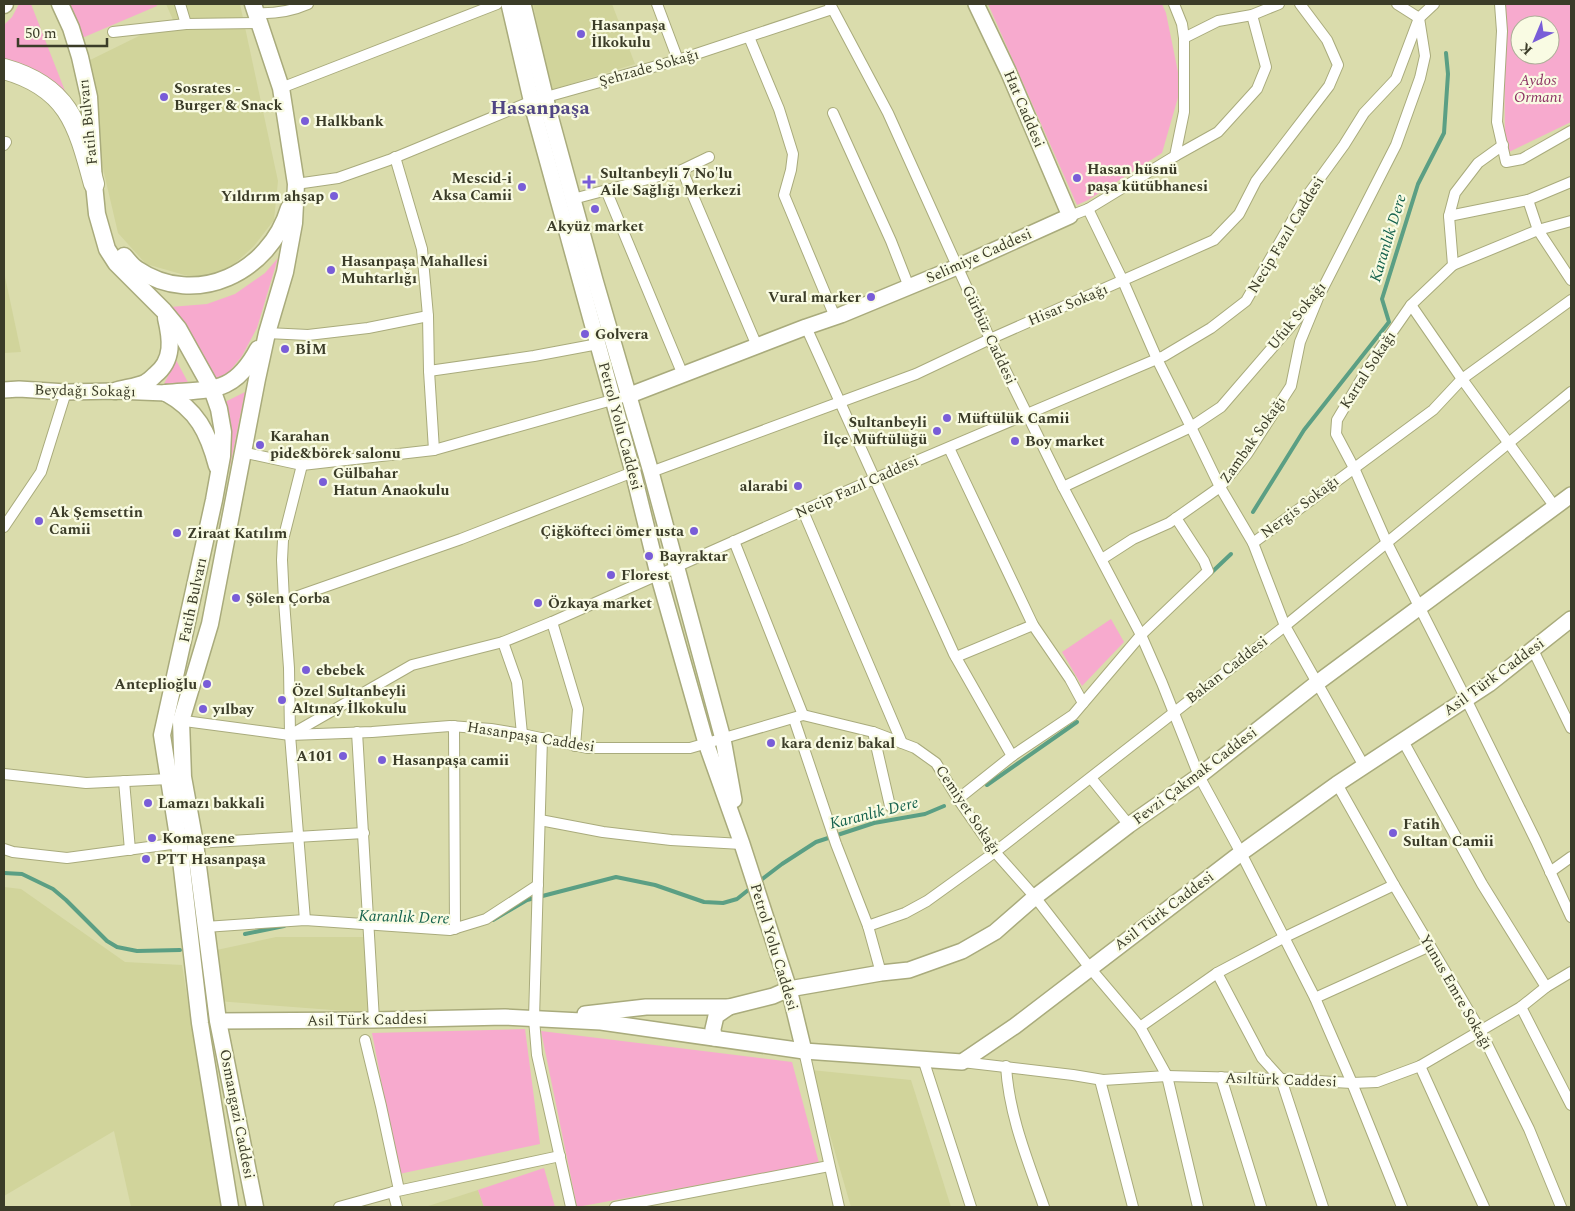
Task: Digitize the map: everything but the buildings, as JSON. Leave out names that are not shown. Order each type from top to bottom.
[{"type":"highway","points":[[4,69],[34,80],[51,91],[63,105],[73,120],[94,184]]},
{"type":"main road","name":"Fatih Bulvarı","points":[[60,4],[71,28],[89,97],[97,214],[107,249],[116,263],[164,310],[178,328],[212,389],[219,409],[223,432],[222,456],[186,633],[173,720],[176,778],[187,843],[206,927],[218,1021]]},
{"type":"main road","name":"Petrol Yolu Caddesi","points":[[509,4],[538,100],[573,199],[630,396],[723,739],[742,844]]},
{"type":"main road","name":"Petrol Yolu Caddesi","points":[[523,4],[538,100],[612,401],[633,472],[658,574],[706,743],[742,844],[789,990],[804,1051]]},
{"type":"main road","name":"Hat Caddesi","points":[[976,4],[1008,71],[1070,216]]},
{"type":"main road","name":"Fatih Bulvarı","points":[[173,720],[210,624],[242,452],[267,333],[284,275],[294,224],[296,184],[281,88],[255,13]]},
{"type":"main road","name":"Fatih Bulvarı","points":[[97,214],[106,233],[119,252],[136,269],[171,284],[205,285],[234,276],[256,260],[285,220],[296,184]]},
{"type":"main road","name":"Selimiye Caddesi","points":[[630,396],[836,317],[1070,216]]},
{"type":"main road","points":[[114,391],[145,383],[160,371],[167,362],[171,349],[164,310]]},
{"type":"main road","points":[[166,393],[212,389],[227,384],[250,365],[267,333]]},
{"type":"main road","name":"Beydağı Sokağı","points":[[4,390],[166,393]]},
{"type":"main road","points":[[166,393],[196,416],[204,428],[210,440],[219,473]]},
{"type":"main road","name":"Fevzi Çakmak Caddesi","points":[[789,990],[881,973],[909,970],[962,951],[995,932],[1035,898],[1129,826],[1199,776],[1317,683],[1571,495]]},
{"type":"main road","name":"Asil Türk Caddesi","points":[[200,1023],[218,1021],[505,1017],[601,1022],[804,1051],[962,1062],[1015,1026],[1241,853],[1337,784],[1489,684],[1571,619]]},
{"type":"main road","name":"Fatih Bulvarı","points":[[187,843],[200,1023]]},
{"type":"main road","points":[[773,996],[778,988],[782,970]]},
{"type":"main road","name":"Asil Türk Caddesi","points":[[534,1019],[646,1007],[729,1007],[789,990]]},
{"type":"main road","points":[[714,1038],[712,1029],[716,1016],[729,1007]]},
{"type":"main road","name":"Osmangazi Caddesi","points":[[218,1021],[255,1207]]},
{"type":"main road","name":"Osmangazi Caddesi","points":[[200,1023],[230,1207]]},
{"type":"street","points":[[180,4],[186,24]]},
{"type":"street","points":[[113,32],[186,24],[255,13],[274,14],[308,4]]},
{"type":"street","points":[[281,88],[497,4]]},
{"type":"street","points":[[657,4],[678,60]]},
{"type":"street","points":[[1174,4],[1182,24],[1184,38],[1184,112],[1175,156]]},
{"type":"street","points":[[1184,38],[1218,21],[1252,16],[1279,4]]},
{"type":"street","name":"Hisar Sokağı","points":[[651,472],[916,374],[990,339],[1214,240],[1239,214],[1256,181],[1329,86],[1338,66],[1327,40],[1300,4]]},
{"type":"street","points":[[1397,4],[1419,18]]},
{"type":"street","name":"Necip Fazıl Caddesi","points":[[290,735],[412,664],[503,642],[552,622],[874,479],[1157,359],[1211,328],[1246,301],[1304,200],[1364,114],[1396,79],[1419,18],[1434,4]]},
{"type":"street","points":[[1500,4],[1502,31],[1497,122],[1506,162],[1522,159],[1571,131]]},
{"type":"street","name":"Şehzade Sokağı","points":[[296,184],[338,178],[538,100],[678,60],[831,7]]},
{"type":"street","name":"Gürbüz Caddesi","points":[[831,7],[888,113],[990,339],[1063,487],[1141,635],[1199,776],[1285,937],[1315,998],[1402,1207]]},
{"type":"street","name":"Selimiye Caddesi","points":[[1070,216],[1088,209],[1218,132],[1257,89],[1266,67],[1252,16]]},
{"type":"street","name":"Ufuk Sokağı","points":[[1063,487],[1191,427],[1221,407],[1322,290],[1396,145],[1420,78],[1425,56],[1419,18]]},
{"type":"street","points":[[748,37],[779,109],[793,154],[792,170],[784,195],[836,317]]},
{"type":"street","points":[[833,113],[909,286]]},
{"type":"street","points":[[1503,145],[1478,162],[1455,193],[1449,216],[1454,265],[1538,230],[1571,221]]},
{"type":"street","points":[[395,157],[422,249],[428,316],[434,450]]},
{"type":"street","points":[[573,199],[682,170],[709,157]]},
{"type":"street","points":[[682,170],[758,346]]},
{"type":"street","points":[[1449,216],[1528,200],[1571,182]]},
{"type":"street","points":[[606,190],[683,375]]},
{"type":"street","points":[[1528,200],[1538,230],[1571,280]]},
{"type":"street","name":"Nergis Sokağı","points":[[1088,209],[1123,281],[1157,359],[1220,487],[1253,543],[1433,410],[1462,379],[1571,300]]},
{"type":"street","name":"Kartal Sokağı","points":[[1454,265],[1412,305],[1372,361],[1336,420],[1336,434],[1354,468],[1387,543],[1466,699],[1571,917]]},
{"type":"street","name":"Zambak Sokağı","points":[[1102,559],[1133,539],[1155,530],[1176,518],[1220,487],[1247,454],[1291,386],[1300,342],[1322,290]]},
{"type":"street","points":[[1412,305],[1462,379],[1555,507]]},
{"type":"street","points":[[267,333],[308,335],[368,328],[428,316]]},
{"type":"street","points":[[806,327],[956,657],[1012,756]]},
{"type":"street","points":[[429,371],[534,356],[598,344]]},
{"type":"street","points":[[4,528],[41,472],[66,392]]},
{"type":"street","name":"Bakan Caddesi","points":[[868,926],[927,901],[995,852],[1285,626],[1571,392]]},
{"type":"street","points":[[242,452],[302,465],[434,450],[630,396]]},
{"type":"street","points":[[949,448],[1033,625],[1070,679],[1083,704]]},
{"type":"street","points":[[302,465],[283,540],[282,560],[289,668],[290,735],[304,920]]},
{"type":"street","points":[[284,601],[461,539],[633,472]]},
{"type":"street","points":[[803,511],[902,743]]},
{"type":"street","points":[[958,799],[1012,756],[1073,715],[1141,635],[1208,571],[1204,561],[1176,518]]},
{"type":"street","points":[[734,541],[799,717],[831,830],[868,926],[881,973]]},
{"type":"street","points":[[1253,543],[1285,626],[1364,766]]},
{"type":"street","points":[[552,622],[578,709],[575,746]]},
{"type":"street","points":[[956,657],[1033,625]]},
{"type":"street","points":[[503,642],[517,682],[522,734]]},
{"type":"street","points":[[1533,650],[1571,728]]},
{"type":"street","name":"Hasanpaşa Caddesi","points":[[173,720],[290,735],[454,726],[522,734],[587,748],[690,748],[799,717]]},
{"type":"street","name":"Cemiyet Sokağı","points":[[799,717],[873,732],[915,748],[936,763],[958,799],[995,852],[1140,1027],[1167,1076],[1198,1207]]},
{"type":"street","points":[[454,726],[454,929]]},
{"type":"street","points":[[357,732],[374,1020]]},
{"type":"street","points":[[873,732],[890,806]]},
{"type":"street","points":[[542,738],[534,1019],[537,1055],[571,1207]]},
{"type":"street","points":[[1403,741],[1482,884],[1546,987]]},
{"type":"street","points":[[4,774],[86,783],[176,778]]},
{"type":"street","points":[[1091,778],[1129,826]]},
{"type":"street","points":[[124,782],[130,850]]},
{"type":"street","name":"Yunus Emre Sokağı","points":[[1337,784],[1480,1030],[1529,1128],[1561,1207]]},
{"type":"street","points":[[540,820],[603,832],[671,840],[742,844]]},
{"type":"street","points":[[4,849],[13,852],[67,858],[187,843],[364,833]]},
{"type":"street","points":[[1550,872],[1571,856]]},
{"type":"street","points":[[1140,1027],[1217,973],[1285,937],[1394,884]]},
{"type":"street","points":[[206,927],[304,920],[450,930],[486,919],[538,887]]},
{"type":"street","points":[[1315,998],[1430,946]]},
{"type":"street","name":"Asıltürk Caddesi","points":[[962,1062],[1006,1066],[1100,1080],[1167,1076],[1352,1083],[1377,1082],[1420,1066],[1521,1007],[1546,987],[1571,972]]},
{"type":"street","points":[[1217,973],[1262,1058],[1281,1079],[1323,1207]]},
{"type":"street","points":[[1521,1007],[1571,1105]]},
{"type":"street","points":[[366,1040],[381,1106],[398,1207]]},
{"type":"street","points":[[804,1051],[839,1207]]},
{"type":"street","points":[[923,1059],[970,1207]]},
{"type":"street","points":[[1006,1066],[1008,1091],[1019,1138],[1044,1207]]},
{"type":"street","points":[[1420,1066],[1484,1207]]},
{"type":"street","points":[[1221,1077],[1261,1207]]},
{"type":"street","points":[[1100,1080],[1133,1207]]},
{"type":"street","points":[[339,1207],[396,1191],[560,1156]]},
{"type":"street","points":[[615,1207],[829,1166]]},
{"type":"shaded area","points":[[166,4],[240,4],[278,181],[274,220],[254,246],[230,268],[195,278],[146,264],[118,233],[104,173],[84,63],[147,32],[177,29]]},
{"type":"shaded area","name":"Hasanpaşa İlkokulu","points":[[533,4],[612,4],[635,64],[551,90]]},
{"type":"shaded area","points":[[4,272],[21,352],[4,353]]},
{"type":"shaded area","points":[[4,887],[21,889],[125,962],[182,965],[221,1207],[131,1207],[114,1131],[4,1196]]},
{"type":"shaded area","points":[[276,937],[365,937],[371,1013],[217,1001],[212,951]]},
{"type":"shaded area","points":[[811,1070],[911,1080],[951,1207],[851,1207]]},
{"type":"shaded area","points":[[478,1190],[484,1207],[425,1207]]},
{"type":"green space","points":[[19,4],[31,4],[67,96],[4,59],[4,25],[12,17]]},
{"type":"green space","points":[[63,4],[157,4],[157,6],[82,38]]},
{"type":"green space","points":[[988,4],[1162,4],[1166,13],[1181,87],[1162,153],[1077,205]]},
{"type":"green space","name":"Aydos Ormanı","points":[[1504,4],[1571,4],[1571,122],[1505,154]]},
{"type":"green space","points":[[278,258],[257,328],[242,356],[229,372],[215,380],[170,307],[207,304],[235,294],[265,273]]},
{"type":"green space","points":[[176,360],[190,386],[161,390]]},
{"type":"green space","points":[[245,392],[230,466],[221,404]]},
{"type":"green space","points":[[1111,619],[1124,642],[1082,686],[1062,652]]},
{"type":"green space","points":[[525,1029],[540,1144],[399,1174],[372,1033]]},
{"type":"green space","points":[[541,1031],[792,1062],[819,1163],[577,1207]]},
{"type":"green space","points":[[544,1168],[555,1207],[484,1207],[478,1190]]},
{"type":"waterway","name":"Karanlık Dere","points":[[1253,512],[1304,430],[1389,322],[1382,299],[1418,184],[1444,133],[1448,74],[1446,53]]},
{"type":"waterway","points":[[1211,573],[1231,554]]},
{"type":"waterway","name":"Karanlık Dere","points":[[987,785],[1077,722]]},
{"type":"waterway","name":"Karanlık Dere","points":[[757,883],[816,842],[874,823],[925,814],[944,806]]},
{"type":"waterway","name":"Karanlık Dere","points":[[4,873],[22,874],[53,889],[107,941],[117,947],[137,951],[180,950]]},
{"type":"waterway","name":"Karanlık Dere","points":[[493,920],[527,900],[616,877],[655,885],[704,902],[723,903],[737,899],[752,887]]},
{"type":"waterway","name":"Karanlık Dere","points":[[245,934],[284,926]]},
{"type":"place","name":"Hasanpaşa İlkokulu","points":[[581,34]]},
{"type":"place","name":"Sosrates - Burger & Snack","points":[[164,97]]},
{"type":"place","name":"Halkbank","points":[[305,121]]},
{"type":"place","name":"Hasan hüsnü paşa kütübhanesi","points":[[1077,178]]},
{"type":"place","name":"Sultanbeyli 7 No'lu Aile Sağlığı Merkezi","points":[[589,182]]},
{"type":"place","name":"Mescid-i Aksa Camii","points":[[522,187]]},
{"type":"place","name":"Yıldırım ahşap","points":[[334,196]]},
{"type":"place","name":"Akyüz market","points":[[595,209]]},
{"type":"place","name":"Hasanpaşa Mahallesi Muhtarlığı","points":[[331,270]]},
{"type":"place","name":"Vural marker","points":[[871,297]]},
{"type":"place","name":"Golvera","points":[[585,334]]},
{"type":"place","name":"BİM","points":[[285,349]]},
{"type":"place","name":"Müftülük Camii","points":[[947,418]]},
{"type":"place","name":"Sultanbeyli İlçe Müftülüğü","points":[[937,431]]},
{"type":"place","name":"Boy market","points":[[1015,441]]},
{"type":"place","name":"Karahan pide&börek salonu","points":[[260,445]]},
{"type":"place","name":"Gülbahar Hatun Anaokulu","points":[[323,482]]},
{"type":"place","name":"alarabi","points":[[798,486]]},
{"type":"place","name":"Ak Şemsettin Camii","points":[[39,521]]},
{"type":"place","name":"Çiğköfteci ömer usta","points":[[694,531]]},
{"type":"place","name":"Ziraat Katılım","points":[[177,533]]},
{"type":"place","name":"Bayraktar","points":[[649,556]]},
{"type":"place","name":"Florest","points":[[611,575]]},
{"type":"place","name":"Şölen Çorba","points":[[236,598]]},
{"type":"place","name":"Özkaya market","points":[[538,603]]},
{"type":"place","name":"ebebek","points":[[306,670]]},
{"type":"place","name":"Anteplioğlu","points":[[207,684]]},
{"type":"place","name":"Özel Sultanbeyli Altınay İlkokulu","points":[[282,700]]},
{"type":"place","name":"yılbay","points":[[203,709]]},
{"type":"place","name":"kara deniz bakal","points":[[771,743]]},
{"type":"place","name":"A101","points":[[343,756]]},
{"type":"place","name":"Hasanpaşa camii","points":[[382,760]]},
{"type":"place","name":"Lamazı bakkali","points":[[148,803]]},
{"type":"place","name":"Fatih Sultan Camii","points":[[1393,833]]},
{"type":"place","name":"Komagene","points":[[152,838]]},
{"type":"place","name":"PTT Hasanpaşa","points":[[146,859]]},
{"type":"district","name":"Hasanpaşa","points":[[540,108]]}]
